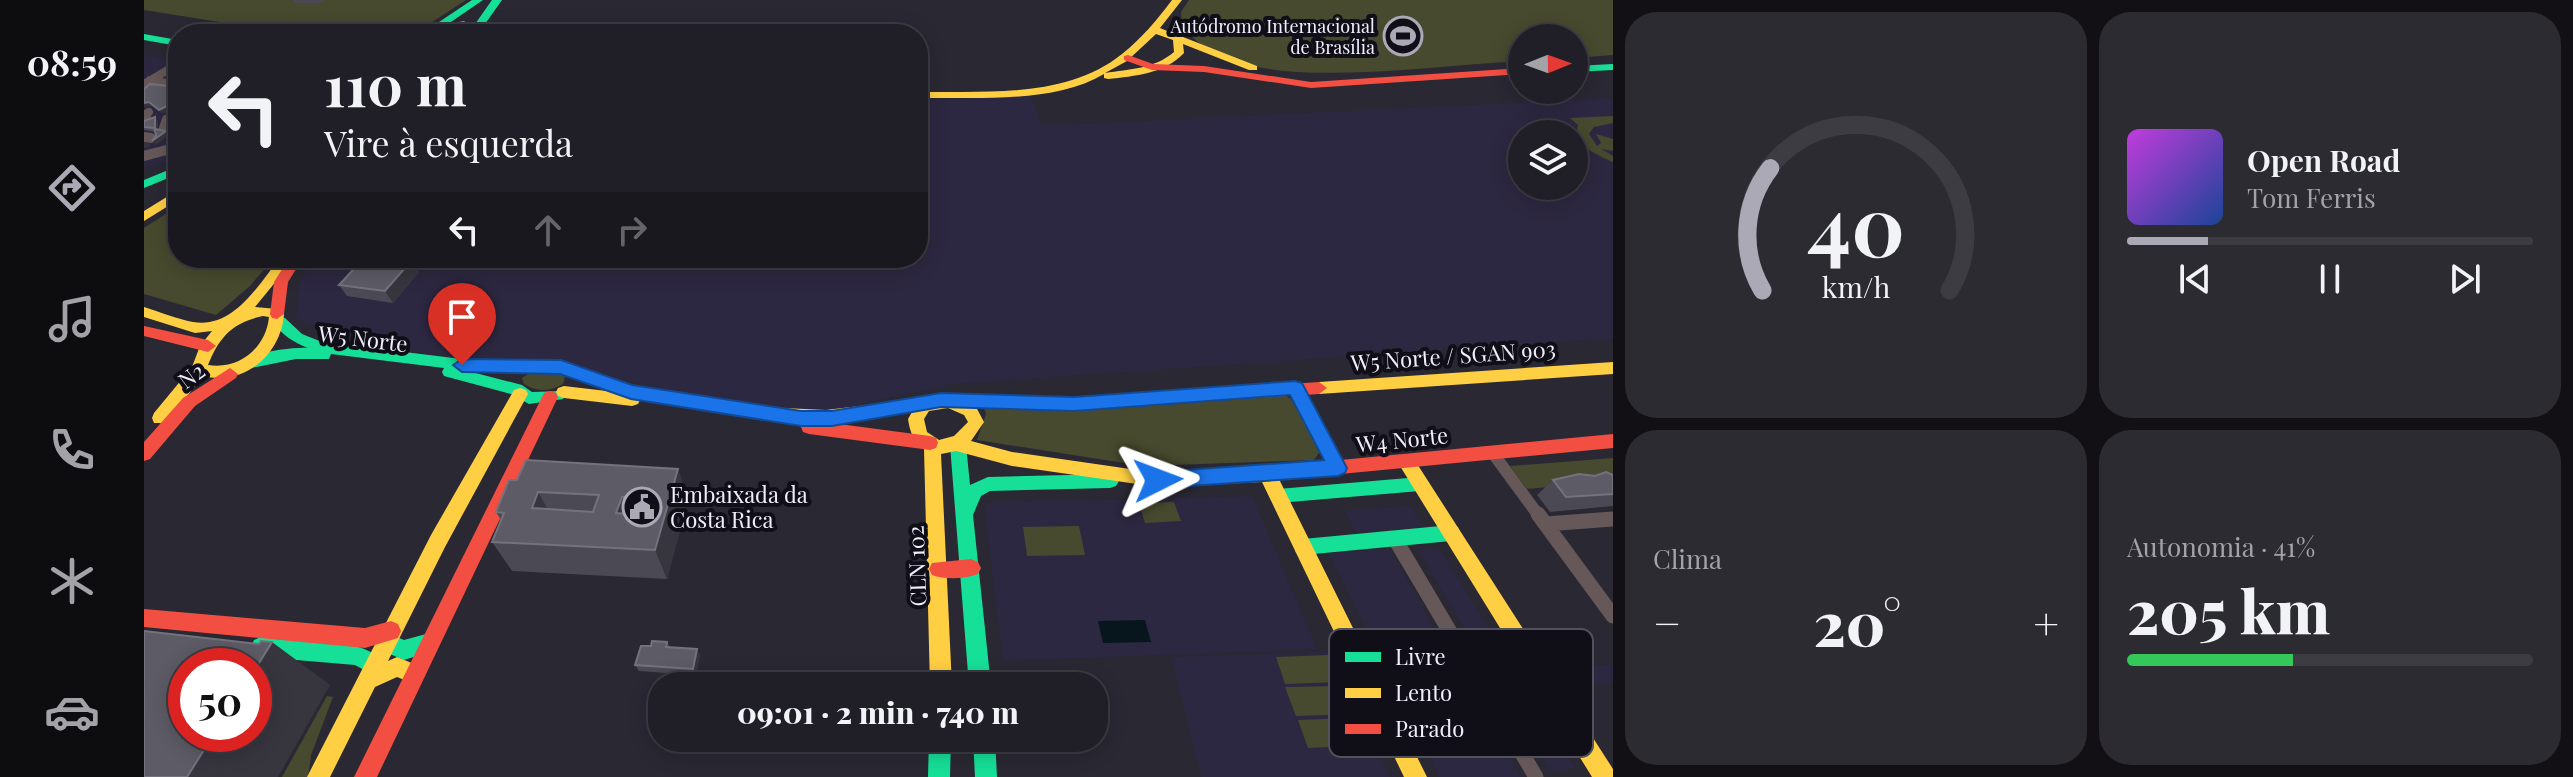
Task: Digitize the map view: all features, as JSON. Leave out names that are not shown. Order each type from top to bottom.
[{"type":"main road","points":[[441,24],[478,0]]},
{"type":"main road","points":[[480,24],[497,0]]},
{"type":"main road","points":[[1087,79],[1128,58],[1156,30],[1173,6]]},
{"type":"main road","points":[[1159,68],[1179,53],[1183,37],[1173,6]]},
{"type":"main road","points":[[1156,30],[1183,37],[1255,68],[1301,75],[1508,69]]},
{"type":"main road","points":[[144,37],[168,41]]},
{"type":"main road","points":[[144,46],[168,50]]},
{"type":"main road","points":[[1128,58],[1159,68]]},
{"type":"main road","points":[[1588,60],[1613,58]]},
{"type":"main road","points":[[1588,68],[1613,67]]},
{"type":"main road","points":[[928,95],[1038,90],[1159,68],[1214,70],[1311,85],[1508,70]]},
{"type":"main road","points":[[1142,71],[1178,68]]},
{"type":"main road","points":[[144,184],[168,174]]},
{"type":"main road","points":[[144,217],[168,201]]},
{"type":"main road","points":[[144,312],[195,328],[227,324],[241,315],[280,268]]},
{"type":"main road","points":[[251,362],[276,333],[281,282],[290,268]]},
{"type":"main road","points":[[241,315],[263,311],[278,318]]},
{"type":"main road","name":"W5 Norte","points":[[278,318],[297,338],[320,347],[435,363],[550,365],[646,395],[801,419],[832,418],[932,402]]},
{"type":"main road","name":"N2","points":[[144,438],[199,369],[208,346],[227,324]]},
{"type":"main road","points":[[144,331],[208,346]]},
{"type":"main road","name":"W5 Norte","points":[[251,362],[296,353],[355,358],[457,373],[529,398],[557,395]]},
{"type":"main road","name":"N2","points":[[144,454],[189,402],[251,362]]},
{"type":"main road","points":[[318,777],[388,636],[518,392],[520,376],[531,367]]},
{"type":"main road","name":"W5 Norte / SGAN 903","points":[[950,401],[1074,404],[1613,368]]},
{"type":"main road","points":[[199,369],[208,374],[235,372]]},
{"type":"main road","points":[[365,777],[426,644],[557,395],[572,377],[571,371]]},
{"type":"main road","points":[[1295,388],[1338,468]]},
{"type":"main road","points":[[557,395],[931,444],[959,445],[969,438],[975,429],[969,410],[950,401],[932,402],[919,412],[916,419],[919,433],[931,444]]},
{"type":"main road","name":"W4 Norte","points":[[959,445],[1012,459],[1158,480],[1338,468],[1613,441]]},
{"type":"main road","name":"CLN 102","points":[[931,444],[939,569],[941,672]]},
{"type":"main road","points":[[959,445],[979,672]]},
{"type":"main road","points":[[1406,461],[1512,629]]},
{"type":"main road","points":[[1267,474],[1343,629]]},
{"type":"main road","points":[[967,531],[973,492],[988,484],[1158,480]]},
{"type":"main road","points":[[1278,496],[1420,484]]},
{"type":"main road","points":[[1303,547],[1451,533]]},
{"type":"main road","points":[[939,569],[971,568]]},
{"type":"main road","points":[[144,618],[365,638],[388,636],[404,650],[426,644]]},
{"type":"main road","points":[[248,645],[359,655],[370,673]]},
{"type":"main road","points":[[370,673],[397,667],[412,673]]},
{"type":"main road","points":[[939,777],[940,752]]},
{"type":"main road","points":[[985,752],[986,777]]},
{"type":"main road","points":[[1406,757],[1416,777]]},
{"type":"main road","points":[[1592,757],[1605,777]]},
{"type":"street","points":[[146,156],[168,150]]},
{"type":"street","points":[[1492,452],[1613,616]]},
{"type":"street","points":[[1546,524],[1613,519]]},
{"type":"street","points":[[1395,539],[1448,629]]},
{"type":"street","points":[[1524,757],[1536,777]]},
{"type":"shaded area","points":[[144,55],[168,59],[168,162],[144,168]]},
{"type":"shaded area","points":[[1030,96],[1042,126],[1508,103],[1588,104],[1588,99],[1613,98],[1613,338],[953,384],[840,409],[786,409],[649,387],[553,360],[464,359],[409,351],[296,320],[299,282],[309,268],[928,268],[928,101]]},
{"type":"shaded area","points":[[1252,496],[1317,649],[1003,661],[984,503]]},
{"type":"shaded area","points":[[1410,506],[1423,527],[1356,532],[1345,511]]},
{"type":"shaded area","points":[[1439,548],[1489,629],[1465,629],[1418,550]]},
{"type":"shaded area","points":[[1390,549],[1435,629],[1366,629],[1328,553]]},
{"type":"shaded area","points":[[1145,620],[1151,642],[1103,643],[1098,621]]},
{"type":"shaded area","points":[[1329,652],[1329,757],[1381,757],[1390,777],[1201,777],[1171,657]]},
{"type":"shaded area","points":[[1613,664],[1613,682],[1593,684],[1593,666]]},
{"type":"shaded area","points":[[1430,757],[1510,757],[1521,777],[1440,777]]},
{"type":"shaded area","points":[[1542,757],[1568,757],[1575,768],[1550,771]]},
{"type":"green space","points":[[144,0],[466,0],[429,24],[233,24],[144,10]]},
{"type":"green space","name":"Autódromo Internacional de Brasília","points":[[1189,0],[1613,0],[1613,55],[1588,57],[1588,24],[1508,24],[1508,62],[1353,73],[1282,71],[1246,64],[1209,49],[1194,39],[1185,27],[1181,12]]},
{"type":"green space","points":[[1613,116],[1613,123],[1594,127],[1589,134],[1597,146],[1601,143],[1596,134],[1613,139],[1613,151],[1601,149],[1613,156],[1613,162],[1588,148],[1588,120],[1570,118]]},
{"type":"green space","points":[[168,212],[168,268],[265,268],[250,286],[216,315],[144,294],[144,228]]},
{"type":"green space","points":[[537,368],[560,370],[565,377],[563,384],[543,390],[524,384],[522,378]]},
{"type":"green space","points":[[1286,396],[1291,399],[1321,450],[1314,460],[1143,466],[977,440],[986,414],[982,402]]},
{"type":"green space","points":[[1613,458],[1613,481],[1527,489],[1510,466]]},
{"type":"green space","points":[[1174,502],[1181,521],[1145,523],[1139,503]]},
{"type":"green space","points":[[1079,526],[1085,555],[1027,556],[1023,527]]},
{"type":"green space","points":[[1329,655],[1329,682],[1285,684],[1276,657]]},
{"type":"green space","points":[[1329,686],[1329,715],[1296,716],[1285,687]]},
{"type":"green space","points":[[327,696],[333,697],[311,755],[308,777],[282,777]]},
{"type":"green space","points":[[1329,719],[1329,747],[1308,748],[1298,720]]},
{"type":"building","points":[[150,84],[168,86],[168,105],[159,110],[149,102],[144,103],[144,89]]},
{"type":"building","points":[[155,117],[155,129],[166,131],[152,141],[156,135],[154,128],[144,127],[144,121]]},
{"type":"building","points":[[355,268],[405,268],[385,291],[339,285]]},
{"type":"building","points":[[526,460],[678,469],[655,550],[492,542],[504,513],[496,512],[509,480],[517,480]],"holes":[[[538,492],[599,495],[593,512],[532,508]],[[622,497],[654,499],[649,516],[616,513]]]},
{"type":"building","points":[[1606,472],[1613,475],[1613,494],[1566,497],[1553,480],[1579,474],[1595,476]]},
{"type":"building","points":[[144,631],[259,644],[261,641],[272,642],[268,648],[168,648],[168,752],[203,752],[187,777],[144,777]]},
{"type":"building","points":[[652,641],[667,642],[666,647],[697,649],[693,669],[635,665],[641,646],[651,646]]},
{"type":"traffic: fast","points":[[441,24],[478,0]]},
{"type":"traffic: fast","points":[[480,24],[497,0]]},
{"type":"traffic: fast","points":[[144,37],[168,41]]},
{"type":"traffic: fast","points":[[1588,68],[1613,67]]},
{"type":"traffic: fast","points":[[144,184],[168,174]]},
{"type":"traffic: fast","points":[[280,322],[297,338],[320,347],[462,365],[550,365],[631,392],[761,413]]},
{"type":"traffic: fast","points":[[251,362],[296,353],[324,355]]},
{"type":"traffic: fast","points":[[450,372],[516,389],[529,398],[557,395]]},
{"type":"traffic: fast","points":[[1295,388],[1338,468]]},
{"type":"traffic: fast","points":[[958,445],[979,672]]},
{"type":"traffic: fast","points":[[969,509],[973,492],[988,484],[1110,481]]},
{"type":"traffic: fast","points":[[1278,496],[1420,484]]},
{"type":"traffic: fast","points":[[1303,547],[1451,533]]},
{"type":"traffic: fast","points":[[385,642],[404,650],[426,644]]},
{"type":"traffic: fast","points":[[261,647],[359,655],[375,666]]},
{"type":"traffic: fast","points":[[939,777],[940,752]]},
{"type":"traffic: fast","points":[[985,752],[986,777]]},
{"type":"traffic: slow","points":[[928,95],[1032,91],[1064,86],[1094,75],[1123,59],[1150,34],[1177,0]]},
{"type":"traffic: slow","points":[[1156,30],[1253,68]]},
{"type":"traffic: slow","points":[[1108,76],[1146,70],[1172,59],[1179,53],[1177,30]]},
{"type":"traffic: slow","points":[[144,217],[168,201]]},
{"type":"traffic: slow","points":[[241,315],[280,268]]},
{"type":"traffic: slow","points":[[263,311],[277,314],[271,341],[252,361],[240,368],[226,372],[199,369],[208,346],[227,324],[241,315],[263,311]]},
{"type":"traffic: slow","points":[[144,312],[195,328],[227,324]]},
{"type":"traffic: slow","points":[[1319,388],[1613,368]]},
{"type":"traffic: slow","points":[[160,418],[199,369]]},
{"type":"traffic: slow","points":[[564,392],[632,400]]},
{"type":"traffic: slow","points":[[318,777],[438,541],[520,394]]},
{"type":"traffic: slow","points":[[950,401],[970,411],[976,422],[960,441],[936,447],[922,438],[916,419],[924,406],[950,401]]},
{"type":"traffic: slow","points":[[761,413],[826,417],[932,402]]},
{"type":"traffic: slow","points":[[932,444],[940,672]]},
{"type":"traffic: slow","points":[[960,445],[1012,459],[1158,480],[1268,474]]},
{"type":"traffic: slow","points":[[1406,461],[1512,629]]},
{"type":"traffic: slow","points":[[1267,474],[1343,629]]},
{"type":"traffic: slow","points":[[366,680],[397,667],[412,673]]},
{"type":"traffic: slow","points":[[1406,757],[1416,777]]},
{"type":"traffic: slow","points":[[1592,757],[1605,777]]},
{"type":"traffic: jam","points":[[1128,58],[1152,67],[1204,69],[1311,85],[1508,72]]},
{"type":"traffic: jam","points":[[277,314],[281,282],[290,268]]},
{"type":"traffic: jam","points":[[144,331],[208,346]]},
{"type":"traffic: jam","points":[[144,454],[189,402],[230,374]]},
{"type":"traffic: jam","points":[[950,401],[1074,404],[1319,388]]},
{"type":"traffic: jam","points":[[365,777],[550,397]]},
{"type":"traffic: jam","points":[[809,427],[930,443]]},
{"type":"traffic: jam","points":[[1268,474],[1613,441]]},
{"type":"traffic: jam","points":[[939,569],[971,568]]},
{"type":"traffic: jam","points":[[144,618],[365,638],[391,631]]},
{"type":"place","name":"Autódromo Internacional de Brasília","points":[[1403,36]]},
{"type":"place","name":"Embaixada da Costa Rica","points":[[642,507]]},
{"type":"route","points":[[462,365],[561,367],[631,392],[801,419],[832,418],[941,400],[1074,404],[1295,388],[1338,468],[1158,480]]}]
